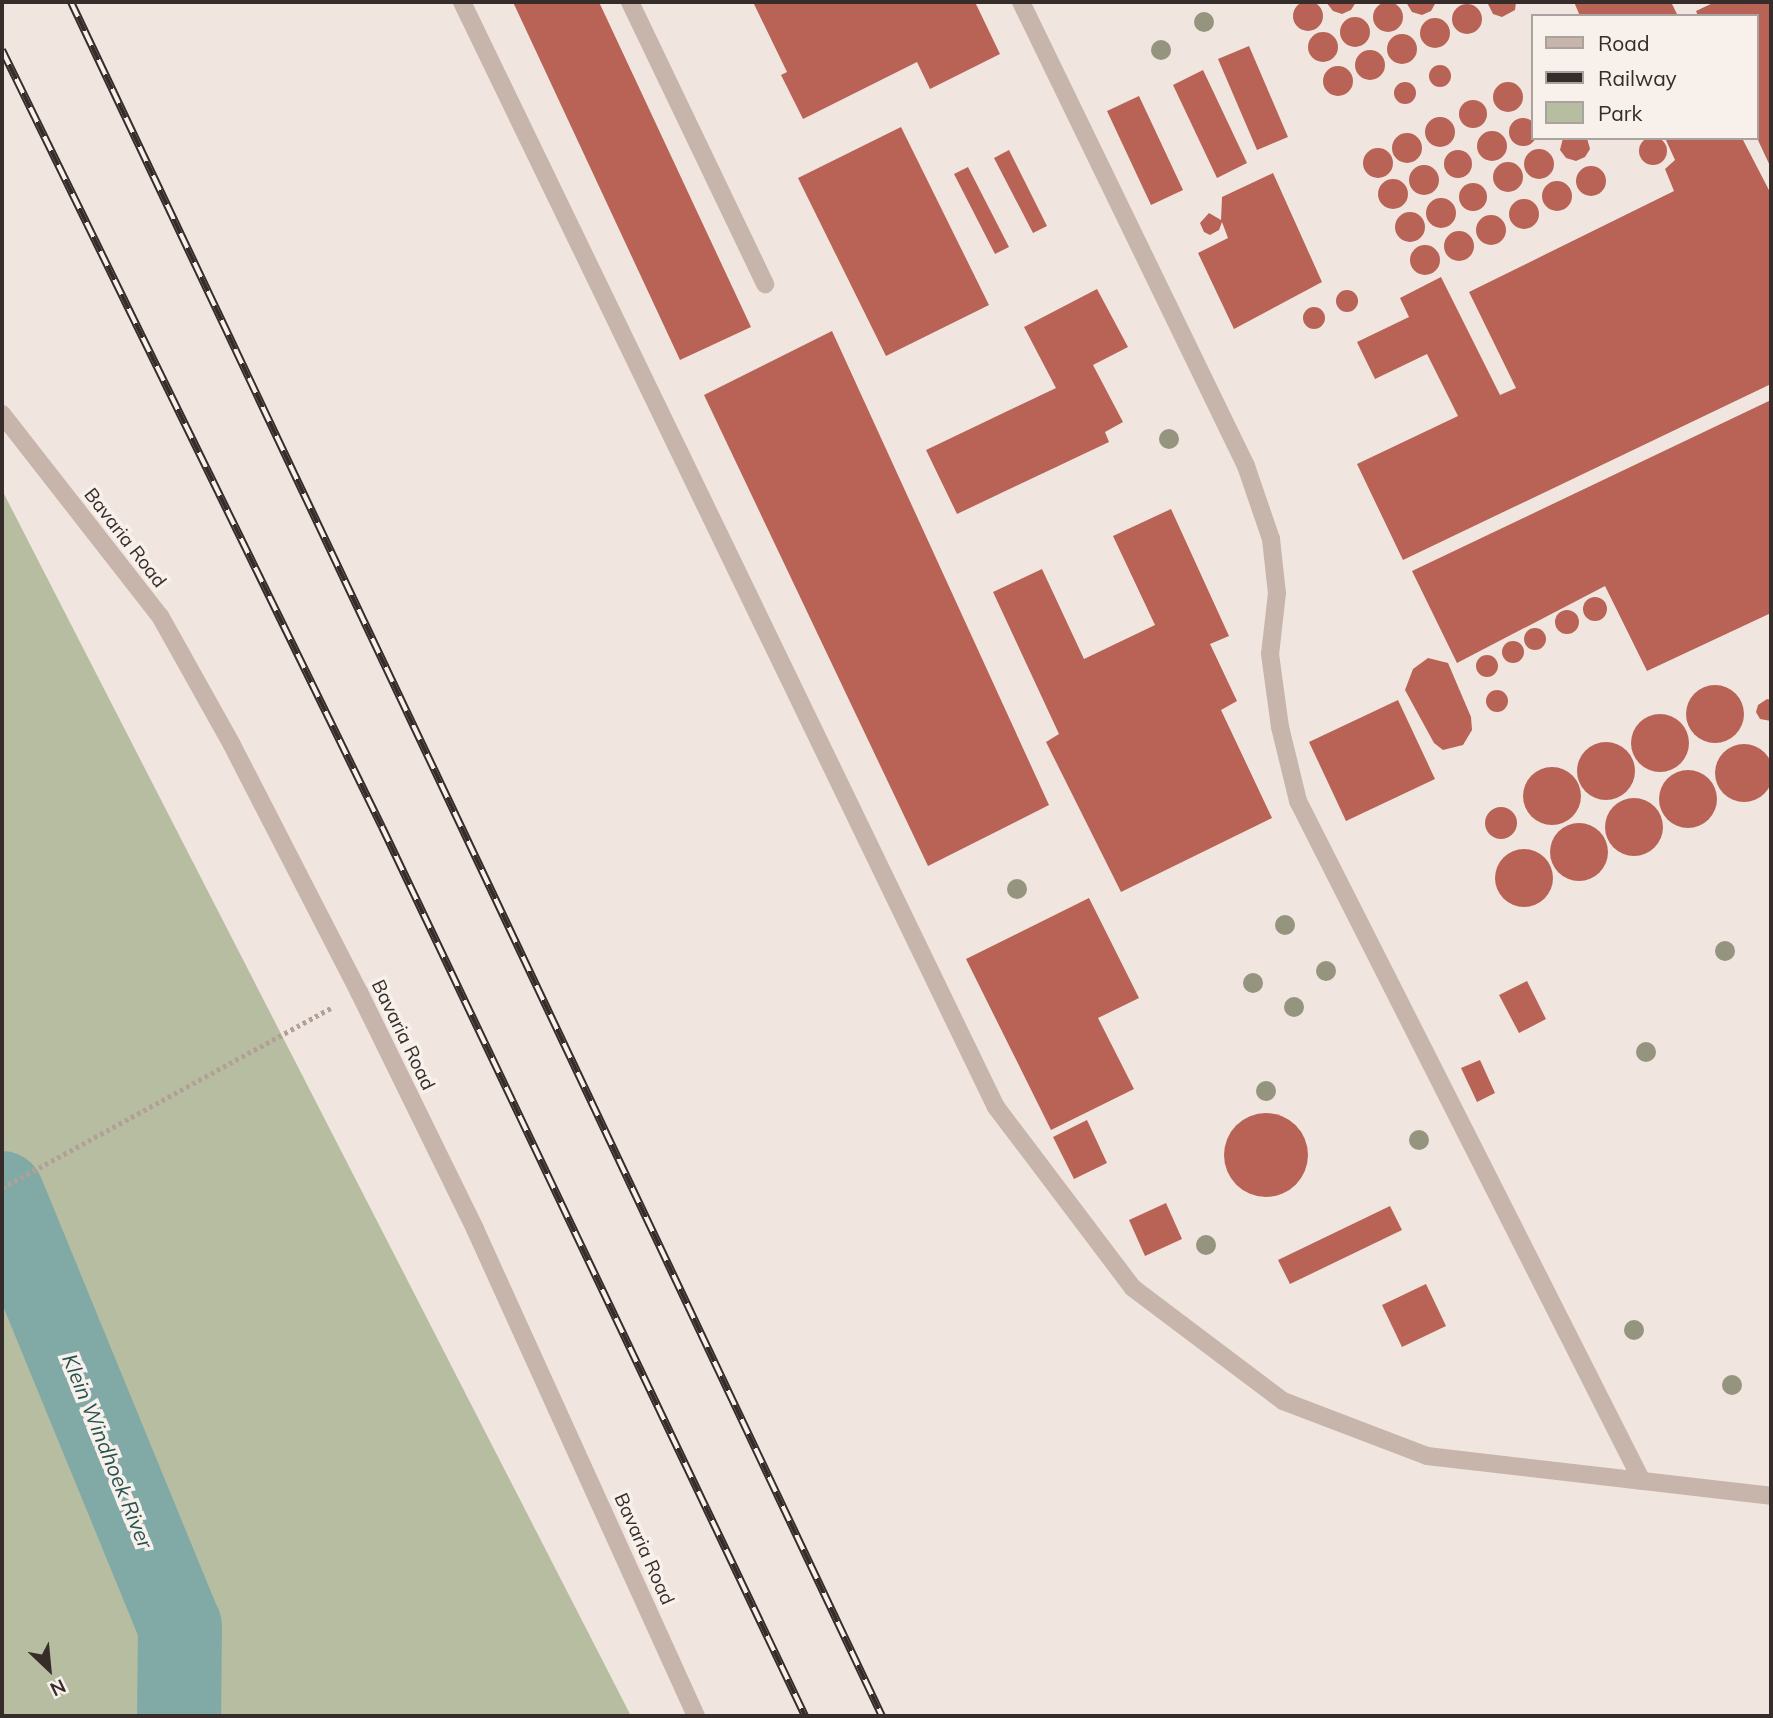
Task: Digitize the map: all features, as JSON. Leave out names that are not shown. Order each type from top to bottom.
[{"type":"street","points":[[462,2],[996,1107],[1133,1288],[1283,1401],[1427,1456],[1771,1496]]},
{"type":"street","points":[[630,2],[765,284]]},
{"type":"street","points":[[1021,2],[1246,466],[1271,539],[1276,593],[1270,654],[1280,727],[1298,801],[1642,1481]]},
{"type":"street","name":"Bavaria Road","points":[[2,414],[160,616],[232,745],[359,992],[475,1229],[696,1716]]},
{"type":"path","points":[[2,1188],[359,992]]},
{"type":"green space","points":[[2,490],[631,1716],[2,1716]]},
{"type":"building","points":[[1308,1],[1318,6],[1323,16],[1318,26],[1308,31],[1298,26],[1293,16],[1298,6]]},
{"type":"building","points":[[513,2],[599,2],[751,327],[680,360]]},
{"type":"building","points":[[753,2],[975,2],[1000,54],[930,89],[917,62],[803,119],[781,75],[787,72]]},
{"type":"building","points":[[1326,2],[1356,2],[1351,10],[1342,14],[1333,11]]},
{"type":"building","points":[[1388,2],[1398,7],[1403,17],[1398,27],[1388,32],[1378,27],[1373,17],[1378,7]]},
{"type":"building","points":[[1406,2],[1436,2],[1431,11],[1422,15],[1412,12]]},
{"type":"building","points":[[1487,2],[1516,2],[1515,10],[1502,17],[1493,14]]},
{"type":"building","points":[[1574,2],[1671,2],[1677,14],[1579,14]]},
{"type":"building","points":[[1715,2],[1771,2],[1771,168],[1758,140],[1759,14],[1697,14],[1696,11]]},
{"type":"building","points":[[1467,4],[1477,9],[1482,19],[1477,29],[1467,34],[1457,29],[1452,19],[1457,9]]},
{"type":"building","points":[[1355,17],[1365,22],[1370,32],[1365,42],[1355,47],[1345,42],[1340,32],[1345,22]]},
{"type":"building","points":[[1435,18],[1445,23],[1450,33],[1445,43],[1435,48],[1425,43],[1420,33],[1425,23]]},
{"type":"building","points":[[1323,32],[1333,37],[1338,47],[1333,57],[1323,62],[1313,57],[1308,47],[1313,37]]},
{"type":"building","points":[[1402,34],[1412,39],[1417,49],[1412,59],[1402,64],[1392,59],[1387,49],[1392,39]]},
{"type":"building","points":[[1249,46],[1288,137],[1257,150],[1218,59]]},
{"type":"building","points":[[1370,50],[1380,55],[1385,65],[1380,75],[1370,80],[1360,75],[1355,65],[1360,55]]},
{"type":"building","points":[[1440,65],[1448,68],[1451,76],[1448,84],[1440,87],[1432,84],[1429,76],[1432,68]]},
{"type":"building","points":[[1338,66],[1348,71],[1353,81],[1348,91],[1338,96],[1328,91],[1323,81],[1328,71]]},
{"type":"building","points":[[1203,70],[1247,163],[1217,178],[1173,85]]},
{"type":"building","points":[[1405,82],[1413,85],[1416,93],[1413,101],[1405,104],[1397,101],[1394,93],[1397,85]]},
{"type":"building","points":[[1508,82],[1518,87],[1523,97],[1518,107],[1508,112],[1498,107],[1493,97],[1498,87]]},
{"type":"building","points":[[1139,96],[1183,190],[1151,205],[1107,111]]},
{"type":"building","points":[[1473,100],[1483,104],[1487,114],[1483,124],[1473,128],[1463,124],[1459,114],[1463,104]]},
{"type":"building","points":[[1440,117],[1450,122],[1455,132],[1450,142],[1440,147],[1430,142],[1425,132],[1430,122]]},
{"type":"building","points":[[1518,119],[1532,121],[1532,140],[1534,140],[1528,145],[1518,145],[1510,137],[1510,127]]},
{"type":"building","points":[[901,127],[989,305],[886,356],[798,178]]},
{"type":"building","points":[[1492,131],[1502,136],[1507,146],[1502,156],[1492,161],[1482,156],[1477,146],[1482,136]]},
{"type":"building","points":[[1407,133],[1417,138],[1422,148],[1417,158],[1407,163],[1397,158],[1392,148],[1397,138]]},
{"type":"building","points":[[1562,140],[1588,140],[1590,149],[1585,157],[1576,161],[1566,158],[1560,150]]},
{"type":"building","points":[[1645,140],[1661,140],[1666,146],[1666,156],[1658,164],[1648,164],[1640,156],[1640,146]]},
{"type":"building","points":[[1666,140],[1743,140],[1771,194],[1771,384],[1403,560],[1357,464],[1458,416],[1427,354],[1375,379],[1357,342],[1409,317],[1400,298],[1441,277],[1500,395],[1516,388],[1469,292],[1674,191],[1665,169],[1675,160]]},
{"type":"building","points":[[1378,148],[1388,153],[1393,163],[1388,173],[1378,178],[1368,173],[1363,163],[1368,153]]},
{"type":"building","points":[[1539,149],[1549,154],[1554,164],[1549,174],[1539,179],[1529,174],[1524,164],[1529,154]]},
{"type":"building","points":[[1009,150],[1047,226],[1033,233],[994,158]]},
{"type":"building","points":[[1458,150],[1468,154],[1472,164],[1468,174],[1458,178],[1448,174],[1444,164],[1448,154]]},
{"type":"building","points":[[1508,162],[1518,167],[1523,177],[1518,187],[1508,192],[1498,187],[1493,177],[1498,167]]},
{"type":"building","points":[[1424,165],[1434,170],[1439,180],[1434,190],[1424,195],[1414,190],[1409,180],[1414,170]]},
{"type":"building","points":[[1591,166],[1601,171],[1606,181],[1601,191],[1591,196],[1581,191],[1576,181],[1581,171]]},
{"type":"building","points":[[968,167],[1009,247],[995,254],[954,174]]},
{"type":"building","points":[[1273,173],[1322,282],[1234,329],[1198,253],[1228,238],[1222,222],[1219,230],[1210,235],[1204,232],[1200,223],[1209,213],[1221,220],[1222,197]]},
{"type":"building","points":[[1393,179],[1403,184],[1408,194],[1403,204],[1393,209],[1383,204],[1378,194],[1383,184]]},
{"type":"building","points":[[1557,181],[1567,186],[1572,196],[1567,206],[1557,211],[1547,206],[1542,196],[1547,186]]},
{"type":"building","points":[[1473,183],[1483,187],[1487,197],[1483,207],[1473,211],[1463,207],[1459,197],[1463,187]]},
{"type":"building","points":[[1441,198],[1451,203],[1456,213],[1451,223],[1441,228],[1431,223],[1426,213],[1431,203]]},
{"type":"building","points":[[1524,199],[1534,204],[1539,214],[1534,224],[1524,229],[1514,224],[1509,214],[1514,204]]},
{"type":"building","points":[[1410,212],[1420,217],[1425,227],[1420,237],[1410,242],[1400,237],[1395,227],[1400,217]]},
{"type":"building","points":[[1491,215],[1501,220],[1506,230],[1501,240],[1491,245],[1481,240],[1476,230],[1481,220]]},
{"type":"building","points":[[1459,231],[1469,236],[1474,246],[1469,256],[1459,261],[1449,256],[1444,246],[1449,236]]},
{"type":"building","points":[[1425,245],[1431,246],[1439,254],[1439,266],[1431,274],[1425,275],[1419,274],[1411,266],[1410,260],[1411,254],[1419,246]]},
{"type":"building","points":[[1097,289],[1128,347],[1093,365],[1123,422],[1105,432],[1109,442],[957,514],[926,450],[1056,388],[1024,327]]},
{"type":"building","points":[[1347,290],[1355,293],[1358,301],[1355,309],[1347,312],[1339,309],[1336,301],[1339,293]]},
{"type":"building","points":[[1314,307],[1322,310],[1325,318],[1322,326],[1314,329],[1306,326],[1303,318],[1306,310]]},
{"type":"building","points":[[832,331],[1049,805],[928,866],[704,395]]},
{"type":"building","points":[[1771,400],[1771,613],[1647,671],[1605,586],[1457,663],[1412,571]]},
{"type":"building","points":[[1171,509],[1229,636],[1210,644],[1237,701],[1221,710],[1272,818],[1121,892],[1046,742],[1059,734],[993,592],[1042,569],[1084,659],[1155,625],[1113,536]]},
{"type":"building","points":[[1595,597],[1603,601],[1607,609],[1603,617],[1595,621],[1587,617],[1583,609],[1587,601]]},
{"type":"building","points":[[1567,610],[1575,614],[1579,622],[1575,630],[1567,634],[1559,630],[1555,622],[1559,614]]},
{"type":"building","points":[[1535,628],[1543,631],[1546,639],[1543,647],[1535,650],[1527,647],[1524,639],[1527,631]]},
{"type":"building","points":[[1509,641],[1517,641],[1524,648],[1524,656],[1517,663],[1509,663],[1502,656],[1502,648]]},
{"type":"building","points":[[1483,655],[1491,655],[1498,662],[1498,670],[1491,677],[1483,677],[1476,670],[1476,662]]},
{"type":"building","points":[[1428,658],[1448,663],[1471,717],[1472,730],[1463,745],[1443,750],[1434,743],[1405,690],[1413,669]]},
{"type":"building","points":[[1715,685],[1736,693],[1744,714],[1736,735],[1715,743],[1694,735],[1686,714],[1694,693]]},
{"type":"building","points":[[1493,690],[1501,690],[1508,697],[1508,705],[1501,712],[1493,712],[1486,705],[1486,697]]},
{"type":"building","points":[[1767,699],[1771,700],[1771,721],[1760,719],[1756,712],[1758,705]]},
{"type":"building","points":[[1398,700],[1435,779],[1346,821],[1309,742]]},
{"type":"building","points":[[1660,714],[1671,716],[1684,727],[1689,743],[1687,754],[1676,767],[1660,772],[1649,770],[1636,759],[1631,743],[1633,732],[1644,719]]},
{"type":"building","points":[[1600,742],[1612,742],[1627,750],[1635,765],[1635,777],[1627,792],[1612,800],[1600,800],[1585,792],[1577,777],[1577,765],[1585,750]]},
{"type":"building","points":[[1744,744],[1755,746],[1768,757],[1773,773],[1771,784],[1760,797],[1744,802],[1733,800],[1720,789],[1715,773],[1717,762],[1728,749]]},
{"type":"building","points":[[1546,767],[1558,767],[1573,775],[1581,790],[1581,802],[1573,817],[1558,825],[1546,825],[1531,817],[1523,802],[1523,790],[1531,775]]},
{"type":"building","points":[[1682,770],[1694,770],[1709,778],[1717,793],[1717,805],[1709,820],[1694,828],[1682,828],[1667,820],[1659,805],[1659,793],[1667,778]]},
{"type":"building","points":[[1634,798],[1655,806],[1663,827],[1655,848],[1634,856],[1613,848],[1605,827],[1613,806]]},
{"type":"building","points":[[1501,807],[1512,812],[1517,823],[1512,834],[1501,839],[1490,834],[1485,823],[1490,812]]},
{"type":"building","points":[[1573,823],[1585,823],[1600,831],[1608,846],[1608,858],[1600,873],[1585,881],[1573,881],[1558,873],[1550,858],[1550,846],[1558,831]]},
{"type":"building","points":[[1518,849],[1530,849],[1545,857],[1553,872],[1553,884],[1545,899],[1530,907],[1518,907],[1503,899],[1495,884],[1495,872],[1503,857]]},
{"type":"building","points":[[1089,898],[1139,998],[1098,1018],[1134,1089],[1051,1130],[966,959]]},
{"type":"building","points":[[1527,981],[1546,1019],[1519,1033],[1499,995]]},
{"type":"building","points":[[1480,1060],[1495,1093],[1477,1102],[1461,1068]]},
{"type":"building","points":[[1258,1113],[1274,1113],[1290,1120],[1301,1131],[1308,1147],[1305,1171],[1296,1185],[1274,1197],[1258,1197],[1242,1190],[1231,1179],[1224,1163],[1224,1147],[1231,1131],[1242,1120]]},
{"type":"building","points":[[1087,1120],[1107,1163],[1074,1179],[1053,1137]]},
{"type":"building","points":[[1166,1203],[1182,1239],[1145,1256],[1129,1220]]},
{"type":"building","points":[[1390,1206],[1402,1230],[1290,1284],[1278,1260]]},
{"type":"building","points":[[1426,1284],[1446,1326],[1402,1347],[1382,1305]]},
{"type":"waterway","name":"Klein Windhoek River","points":[[2,1193],[180,1626],[179,1716]]},
{"type":"railway","points":[[71,2],[882,1716]]},
{"type":"railway","points":[[2,50],[382,827],[805,1716]]}]
